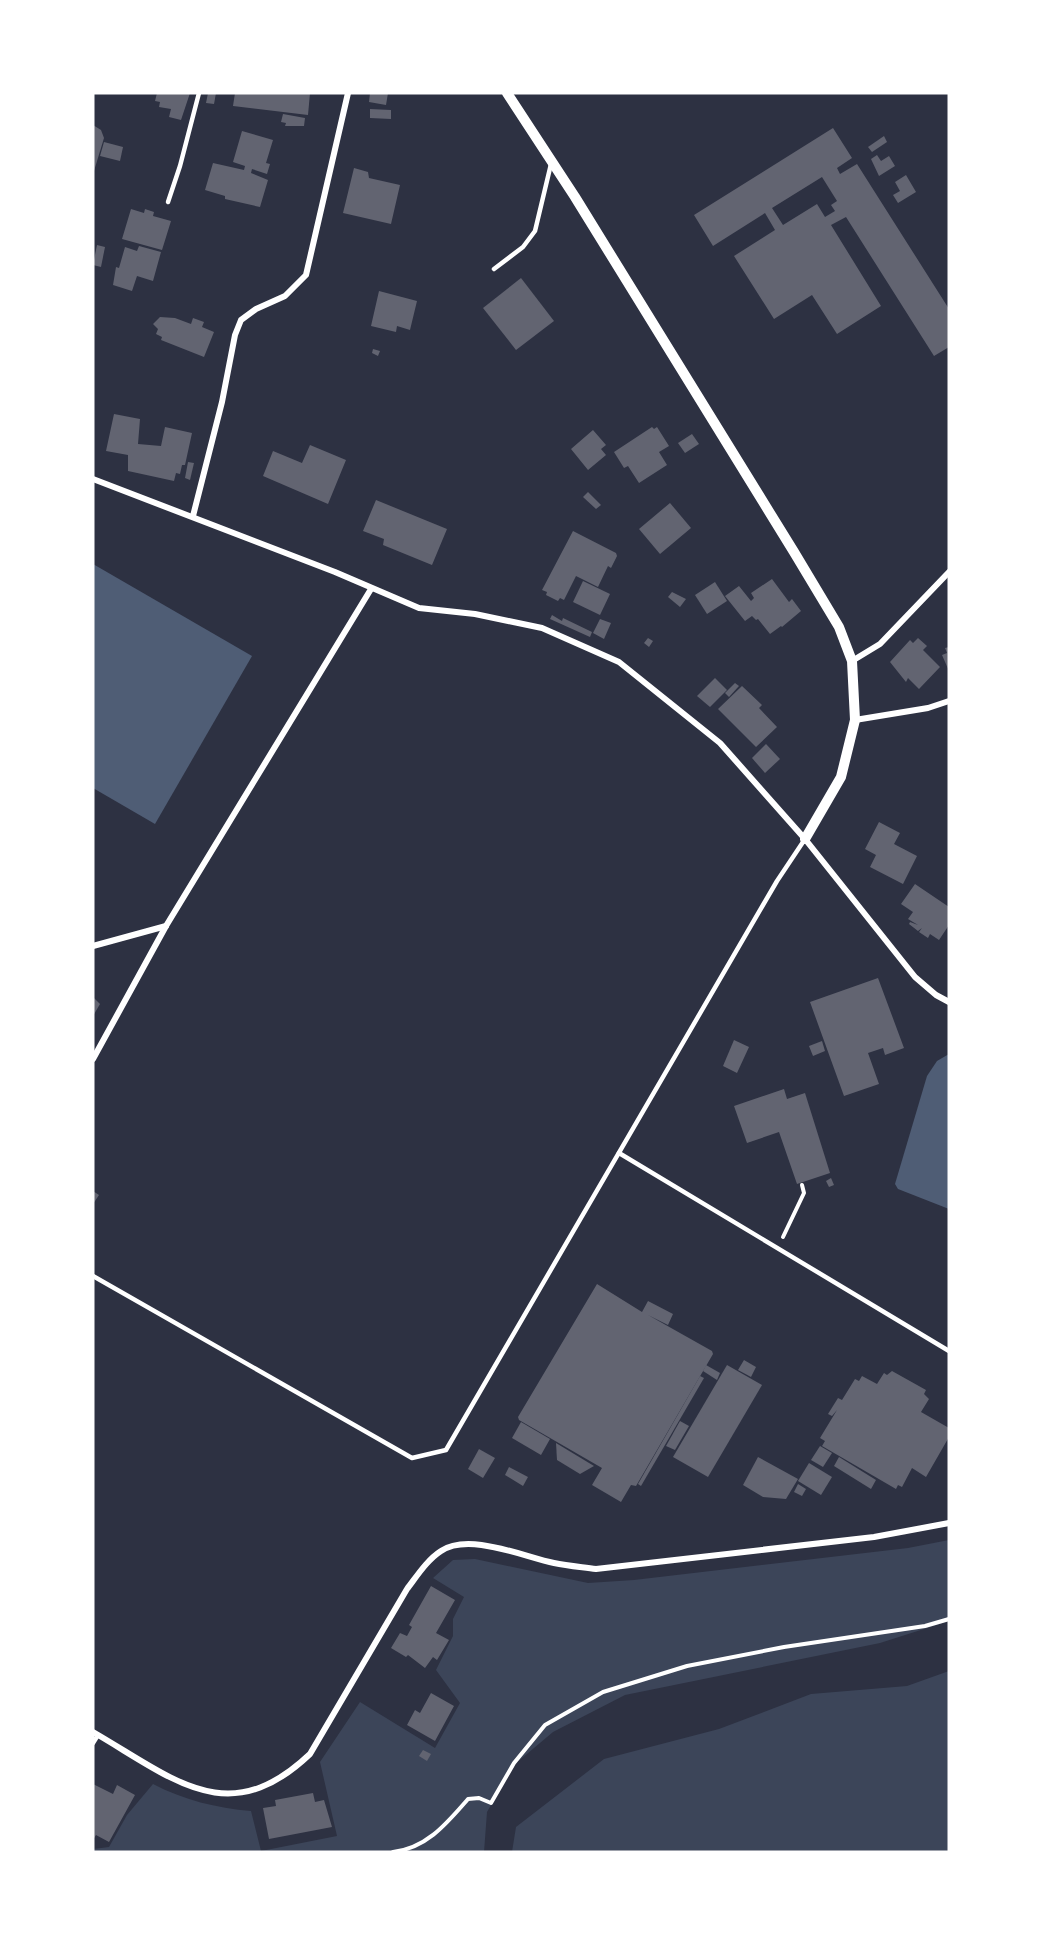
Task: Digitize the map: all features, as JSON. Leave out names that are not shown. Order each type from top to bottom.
[{"type":"street","points":[[193,516],[222,402],[235,335],[241,320],[256,309],[285,296],[306,275],[348,93]]},
{"type":"street","points":[[507,93],[839,627],[852,661],[855,720],[841,777],[805,839]]},
{"type":"street","points":[[93,479],[335,572],[370,589],[419,608],[475,614],[542,628],[619,662],[720,743],[805,839],[915,977],[936,995],[949,1002]]},
{"type":"street","points":[[852,661],[880,644],[949,572]]},
{"type":"street","points":[[93,1059],[166,926],[370,589]]},
{"type":"street","points":[[855,720],[928,708],[949,701]]},
{"type":"street","points":[[93,946],[166,926]]},
{"type":"street","points":[[96,1733],[184,1785],[209,1793],[255,1792],[277,1782],[310,1754],[419,1574],[441,1550],[459,1544],[480,1544],[556,1564],[596,1569],[874,1537],[949,1523]]},
{"type":"lane","points":[[168,202],[199,93]]},
{"type":"lane","points":[[494,269],[523,247],[535,231],[552,162]]},
{"type":"lane","points":[[93,1276],[412,1458],[446,1450],[777,880],[805,839]]},
{"type":"lane","points":[[619,1153],[949,1351]]},
{"type":"lane","points":[[93,1743],[96,1733]]},
{"type":"path","points":[[777,1249],[804,1193],[802,1185]]},
{"type":"path","points":[[393,1852],[416,1846],[434,1836],[468,1799],[479,1798],[491,1803],[514,1763],[545,1725],[603,1692],[687,1666],[784,1647],[925,1626],[949,1619]]},
{"type":"shaded area","points":[[93,564],[252,656],[155,824],[93,788]]},
{"type":"shaded area","points":[[949,1054],[949,1209],[898,1189],[895,1184],[927,1076],[937,1061]]},
{"type":"shaded area","points":[[949,1540],[949,1621],[880,1643],[625,1695],[553,1732],[515,1764],[487,1812],[484,1852],[93,1852],[93,1849],[109,1847],[127,1815],[153,1784],[176,1795],[200,1802],[251,1811],[261,1851],[337,1836],[320,1762],[360,1702],[435,1748],[460,1703],[436,1670],[453,1636],[453,1619],[464,1597],[433,1578],[453,1560],[475,1559],[588,1583],[634,1580],[908,1548]]},
{"type":"shaded area","points":[[949,1671],[949,1852],[512,1852],[516,1827],[604,1759],[719,1729],[811,1694],[907,1686]]},
{"type":"building","points":[[157,93],[190,93],[181,120],[169,117],[171,109],[159,107],[160,102],[155,101]]},
{"type":"building","points":[[208,93],[216,93],[214,104],[206,103]]},
{"type":"building","points":[[235,93],[310,93],[308,115],[233,106]]},
{"type":"building","points":[[370,93],[388,93],[386,105],[369,102]]},
{"type":"building","points":[[370,109],[391,110],[391,119],[370,118]]},
{"type":"building","points":[[283,114],[305,118],[304,126],[285,126],[286,123],[281,122]]},
{"type":"building","points":[[93,125],[101,130],[104,138],[94,171]]},
{"type":"building","points":[[833,128],[852,158],[837,168],[840,174],[857,164],[949,309],[949,347],[934,356],[846,217],[831,225],[881,306],[837,334],[812,295],[774,319],[734,256],[775,230],[765,213],[713,246],[694,215]],"holes":[[[822,177],[837,201],[831,205],[835,211],[825,217],[817,204],[783,225],[772,208]]]},
{"type":"building","points":[[242,131],[273,140],[266,163],[270,164],[267,174],[252,169],[251,173],[268,180],[260,207],[225,199],[225,196],[205,190],[213,163],[244,170],[245,166],[233,162]]},
{"type":"building","points":[[884,136],[887,142],[872,152],[868,147]]},
{"type":"building","points":[[104,142],[123,147],[120,161],[100,156]]},
{"type":"building","points":[[877,155],[881,161],[889,156],[895,166],[879,176],[871,159]]},
{"type":"building","points":[[354,168],[368,172],[369,178],[400,185],[391,224],[343,213]]},
{"type":"building","points":[[906,175],[916,192],[898,203],[893,195],[900,191],[895,182]]},
{"type":"building","points":[[131,209],[144,213],[145,209],[154,212],[153,216],[171,221],[162,250],[122,239]]},
{"type":"building","points":[[97,245],[105,247],[101,267],[93,265]]},
{"type":"building","points":[[139,246],[161,252],[153,281],[137,276],[132,291],[113,285],[116,267],[119,268],[125,247],[137,251]]},
{"type":"building","points":[[521,278],[554,321],[516,350],[483,308]]},
{"type":"building","points":[[379,291],[417,301],[410,330],[397,326],[396,332],[371,326]]},
{"type":"building","points":[[160,317],[175,318],[191,324],[193,318],[204,322],[202,327],[214,332],[204,357],[161,340],[162,337],[156,334],[158,329],[153,324]]},
{"type":"building","points":[[373,349],[380,351],[378,356],[372,353]]},
{"type":"building","points":[[114,414],[140,419],[138,444],[161,446],[165,427],[192,433],[185,465],[182,465],[180,474],[176,473],[174,481],[128,471],[128,455],[106,451]]},
{"type":"building","points":[[652,427],[654,429],[657,427],[669,446],[659,452],[667,465],[639,483],[628,466],[624,468],[614,452]]},
{"type":"building","points":[[593,430],[606,445],[601,449],[606,455],[588,470],[571,449]]},
{"type":"building","points":[[692,434],[699,444],[685,453],[678,443]]},
{"type":"building","points":[[310,445],[346,460],[328,504],[263,476],[273,451],[302,463]]},
{"type":"building","points":[[188,462],[194,463],[190,480],[185,478]]},
{"type":"building","points":[[588,492],[601,505],[596,509],[583,497]]},
{"type":"building","points":[[376,500],[447,529],[432,565],[383,545],[384,539],[363,531]]},
{"type":"building","points":[[670,503],[691,528],[660,554],[639,529]]},
{"type":"building","points":[[573,531],[616,553],[617,556],[611,568],[608,566],[598,587],[576,576],[564,600],[560,598],[558,601],[546,595],[547,592],[542,590]]},
{"type":"building","points":[[772,579],[789,602],[792,599],[801,611],[770,634],[758,619],[752,616],[745,621],[725,596],[739,586],[751,601],[754,598],[751,593]]},
{"type":"building","points":[[583,581],[610,594],[600,615],[573,602]]},
{"type":"building","points":[[715,582],[727,601],[707,614],[695,595]]},
{"type":"building","points":[[672,592],[686,599],[680,607],[668,597]]},
{"type":"building","points":[[552,615],[592,632],[590,637],[550,619]]},
{"type":"building","points":[[600,619],[611,623],[604,639],[593,633]]},
{"type":"building","points":[[648,638],[653,641],[649,647],[644,643]]},
{"type":"building","points":[[918,638],[927,646],[923,650],[940,667],[919,689],[908,678],[906,682],[890,662],[910,640],[913,643]]},
{"type":"building","points":[[949,647],[949,671],[942,655],[947,653],[945,648]]},
{"type":"building","points":[[715,678],[727,690],[710,707],[697,696]]},
{"type":"building","points":[[735,683],[739,686],[729,697],[725,693]]},
{"type":"building","points":[[742,686],[762,705],[759,708],[777,727],[756,747],[718,709]]},
{"type":"building","points":[[766,744],[780,759],[765,773],[752,758]]},
{"type":"building","points":[[879,822],[900,833],[894,844],[917,856],[903,884],[870,867],[876,855],[865,849]]},
{"type":"building","points":[[915,884],[949,907],[949,925],[939,940],[930,934],[928,938],[919,932],[922,928],[918,931],[909,924],[910,922],[918,925],[908,919],[913,912],[901,904]]},
{"type":"building","points":[[878,978],[904,1048],[885,1055],[883,1048],[868,1053],[879,1084],[844,1096],[810,1002]]},
{"type":"building","points":[[93,997],[100,1004],[93,1016]]},
{"type":"building","points":[[734,1040],[749,1047],[737,1073],[723,1066]]},
{"type":"building","points":[[822,1041],[825,1051],[813,1056],[809,1046]]},
{"type":"building","points":[[784,1089],[787,1099],[805,1093],[830,1173],[797,1184],[779,1132],[747,1143],[734,1106]]},
{"type":"building","points":[[831,1178],[834,1185],[829,1187],[826,1181]]},
{"type":"building","points":[[93,1191],[99,1195],[93,1204]]},
{"type":"building","points":[[597,1284],[642,1312],[648,1301],[673,1314],[668,1325],[648,1315],[712,1351],[713,1354],[636,1486],[631,1485],[621,1502],[592,1485],[602,1468],[519,1420],[518,1417]]},
{"type":"building","points":[[744,1360],[756,1367],[751,1377],[738,1370]]},
{"type":"building","points":[[706,1365],[720,1373],[717,1380],[703,1371]]},
{"type":"building","points":[[727,1365],[762,1385],[708,1477],[673,1457]]},
{"type":"building","points":[[892,1371],[926,1390],[924,1394],[929,1399],[921,1412],[949,1428],[949,1437],[926,1477],[912,1468],[902,1487],[898,1485],[896,1489],[822,1446],[825,1441],[820,1438],[837,1410],[832,1416],[828,1414],[838,1398],[842,1400],[855,1379],[859,1381],[862,1376],[877,1384],[884,1373],[887,1375]]},
{"type":"building","points":[[700,1376],[704,1378],[641,1486],[638,1484]]},
{"type":"building","points":[[680,1421],[689,1426],[675,1450],[666,1446]]},
{"type":"building","points":[[521,1422],[550,1439],[541,1455],[512,1438]]},
{"type":"building","points":[[556,1443],[594,1466],[580,1474],[557,1460]]},
{"type":"building","points":[[820,1446],[832,1453],[823,1467],[811,1460]]},
{"type":"building","points":[[479,1449],[495,1458],[483,1478],[468,1469]]},
{"type":"building","points":[[758,1457],[798,1479],[786,1499],[763,1497],[743,1485]]},
{"type":"building","points":[[839,1457],[876,1480],[871,1489],[834,1466]]},
{"type":"building","points":[[809,1463],[832,1477],[821,1495],[798,1481]]},
{"type":"building","points":[[509,1467],[528,1477],[523,1486],[505,1475]]},
{"type":"building","points":[[798,1484],[806,1489],[802,1496],[794,1492]]},
{"type":"building","points":[[431,1586],[455,1600],[436,1633],[449,1640],[437,1660],[433,1657],[425,1668],[408,1655],[406,1657],[391,1648],[400,1633],[407,1636],[412,1627],[409,1625]]},
{"type":"building","points":[[431,1693],[454,1706],[435,1741],[407,1725],[415,1710],[420,1713]]},
{"type":"building","points":[[423,1750],[431,1754],[427,1761],[419,1756]]},
{"type":"building","points":[[93,1784],[113,1794],[117,1785],[135,1795],[109,1842],[96,1835],[93,1840]]},
{"type":"building","points":[[313,1793],[315,1802],[324,1800],[332,1827],[269,1839],[263,1808],[276,1806],[275,1800]]}]
